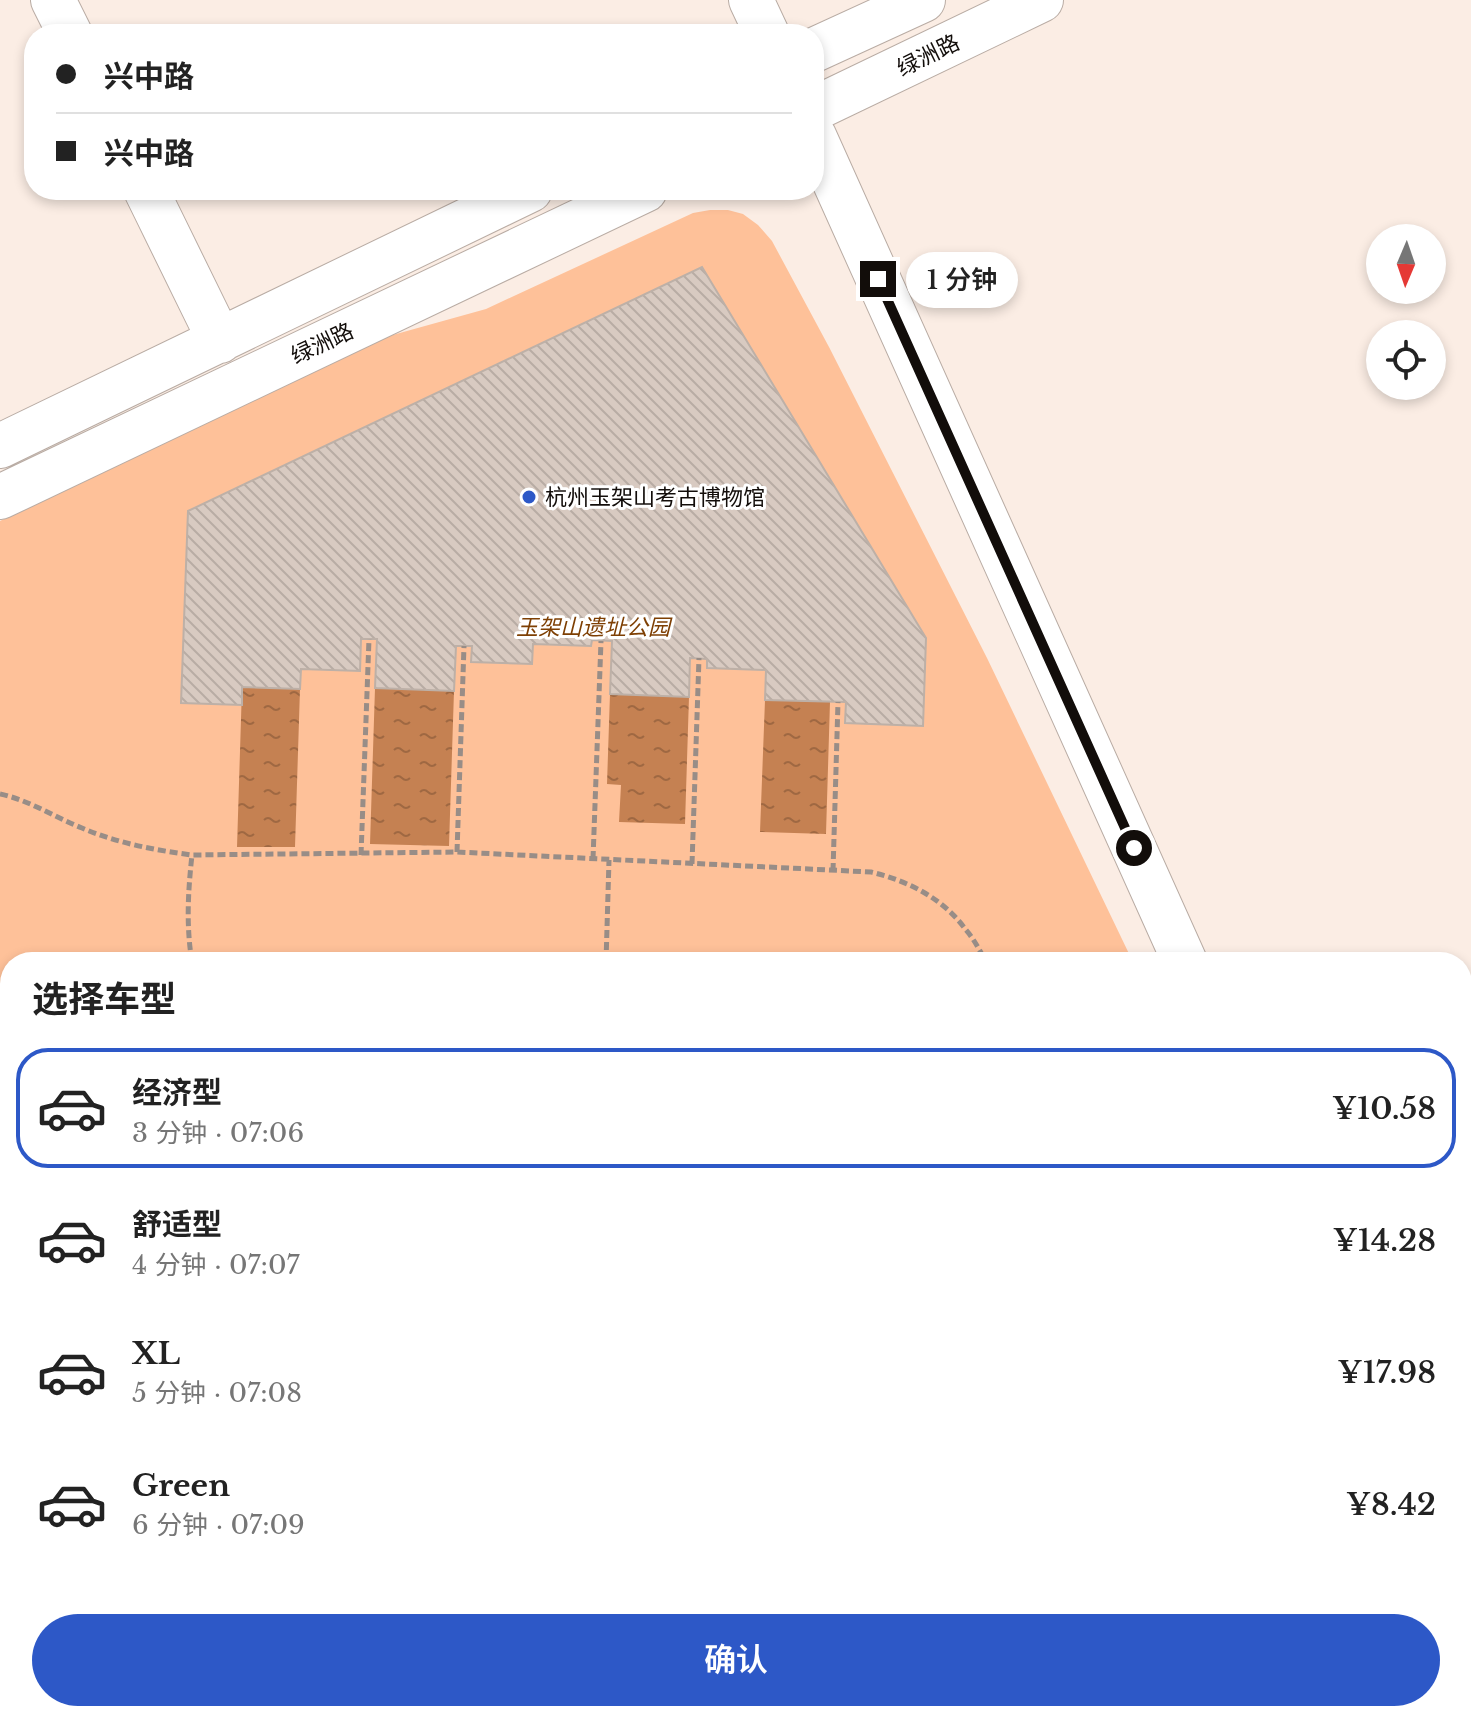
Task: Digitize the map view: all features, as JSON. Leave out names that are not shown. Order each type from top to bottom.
[{"type":"street","points":[[53,0],[65,24]]},
{"type":"street","points":[[751,0],[762,24]]},
{"type":"street","points":[[824,45],[923,0]]},
{"type":"street","name":"绿洲路","points":[[824,104],[1041,0]]},
{"type":"street","points":[[824,158],[1181,952]]},
{"type":"street","points":[[151,200],[220,341]]},
{"type":"street","name":"绿洲路","points":[[0,446],[509,200]]},
{"type":"street","name":"绿洲路","points":[[0,497],[624,200]]},
{"type":"path","points":[[361,855],[369,639]]},
{"type":"path","points":[[593,859],[601,641]]},
{"type":"path","points":[[457,852],[464,646]]},
{"type":"path","points":[[692,864],[699,658]]},
{"type":"path","points":[[833,871],[838,702]]},
{"type":"path","points":[[0,794],[117,840],[154,850],[192,855],[457,852],[871,872],[895,878],[920,890],[950,911],[980,952]]},
{"type":"path","points":[[190,952],[187,897],[192,855]]},
{"type":"path","points":[[606,952],[609,860]]},
{"type":"green space","name":"玉架山遗址公园","points":[[728,210],[743,214],[772,241],[987,658],[1128,952],[0,952],[0,521],[389,336],[486,309],[693,213]]},
{"type":"water","points":[[242,687],[300,689],[295,847],[237,847]]},
{"type":"water","points":[[375,688],[454,691],[449,846],[370,844]]},
{"type":"water","points":[[610,694],[689,697],[685,824],[619,822],[621,785],[607,784]]},
{"type":"water","points":[[765,700],[830,702],[826,834],[760,832]]},
{"type":"building","name":"杭州玉架山考古博物馆","points":[[702,267],[926,638],[923,726],[845,723],[846,702],[765,700],[766,670],[707,668],[707,659],[690,658],[689,697],[610,694],[612,641],[592,640],[591,646],[533,644],[532,664],[471,662],[472,646],[456,646],[454,691],[375,688],[377,639],[361,639],[360,671],[301,669],[300,689],[242,687],[242,705],[181,703],[188,511]]},
{"type":"place","name":"杭州玉架山考古博物馆","points":[[529,497]]},
{"type":"route","points":[[878,279],[1134,848]]}]
